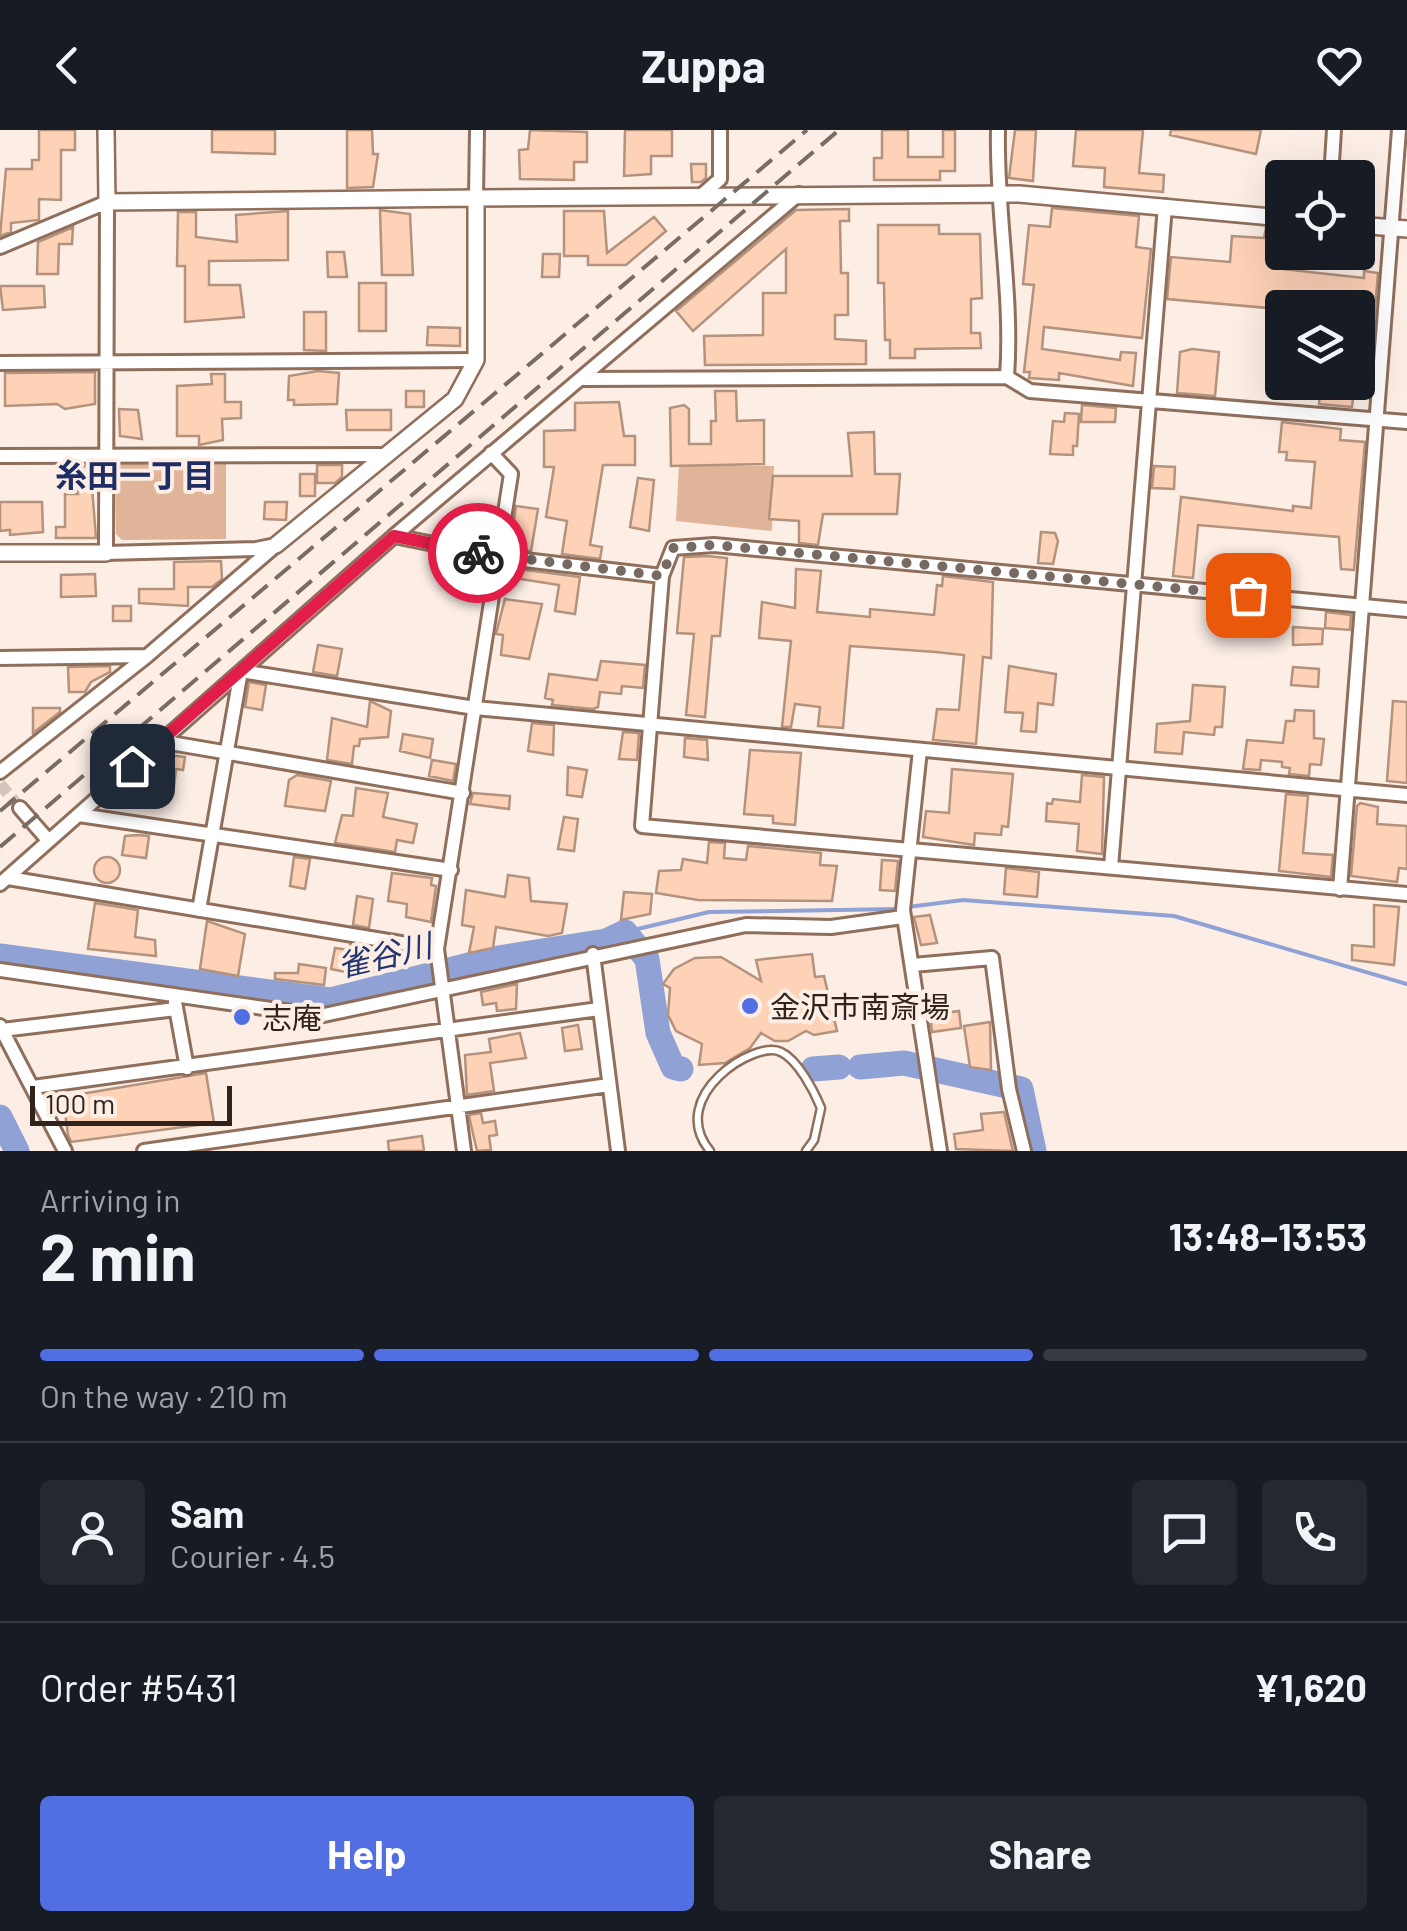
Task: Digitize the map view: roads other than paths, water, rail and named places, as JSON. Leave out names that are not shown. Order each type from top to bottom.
[{"type":"street","points":[[106,130],[106,553]]},
{"type":"street","points":[[0,772],[147,656],[382,455],[455,399],[476,360],[477,130]]},
{"type":"street","points":[[703,194],[720,179],[720,130]]},
{"type":"street","points":[[998,130],[996,194],[1011,318],[1007,377]]},
{"type":"street","points":[[1332,160],[1334,130]]},
{"type":"street","points":[[1340,889],[1378,419],[1401,228],[1399,130]]},
{"type":"street","points":[[4,881],[490,453],[584,379],[799,194]]},
{"type":"street","points":[[0,247],[108,202],[996,194],[1265,216]]},
{"type":"street","points":[[1111,867],[1165,206]]},
{"type":"street","points":[[1375,226],[1401,228]]},
{"type":"street","points":[[0,363],[476,360]]},
{"type":"street","points":[[584,379],[1007,377],[1030,390],[1407,422]]},
{"type":"street","points":[[464,1151],[437,955],[511,474],[490,453]]},
{"type":"street","points":[[0,456],[382,455]]},
{"type":"street","points":[[394,536],[498,557],[662,576]]},
{"type":"street","points":[[0,554],[256,550],[276,545]]},
{"type":"street","points":[[1407,610],[714,545],[673,548],[662,576],[642,826],[1407,894]]},
{"type":"street","points":[[0,658],[147,656]]},
{"type":"street","points":[[240,671],[475,708],[1407,795]]},
{"type":"street","points":[[200,910],[240,671]]},
{"type":"street","points":[[159,741],[462,793]]},
{"type":"street","points":[[920,750],[903,913],[940,1151]]},
{"type":"street","points":[[0,756],[20,755]]},
{"type":"street","points":[[20,808],[48,840]]},
{"type":"street","points":[[79,816],[451,870]]},
{"type":"street","points":[[4,881],[200,910],[437,955]]},
{"type":"street","points":[[0,970],[319,1016],[440,986],[746,925],[831,927],[903,913]]},
{"type":"street","points":[[592,954],[618,1151]]},
{"type":"street","points":[[913,965],[992,958],[1008,1083],[1024,1151]]},
{"type":"street","points":[[173,994],[187,1068]]},
{"type":"street","points":[[66,1151],[1,1028],[176,1009]]},
{"type":"street","points":[[33,1087],[600,1009]]},
{"type":"street","points":[[144,1151],[609,1085]]},
{"type":"lane","points":[[710,1151],[698,1135],[695,1109],[703,1094],[715,1079],[762,1050],[778,1049],[794,1060],[821,1108],[814,1140],[806,1151]]},
{"type":"waterway","points":[[908,907],[963,900],[1174,916],[1407,984]]},
{"type":"waterway","points":[[625,932],[709,912],[898,909]]},
{"type":"waterway","name":"雀谷川","points":[[0,956],[330,1000],[492,959],[606,941],[625,932],[647,959],[658,1033],[673,1067],[681,1069]]},
{"type":"waterway","name":"雀谷川","points":[[860,1067],[904,1063],[1021,1089],[1034,1151]]},
{"type":"waterway","name":"雀谷川","points":[[813,1069],[839,1067]]},
{"type":"waterway","points":[[0,1117],[17,1151]]},
{"type":"tunnel","points":[[0,784],[20,808]]},
{"type":"railway","points":[[0,811],[807,130]]},
{"type":"railway","points":[[0,847],[839,130]]},
{"type":"place","name":"金沢市南斎場","points":[[750,1006]]},
{"type":"place","name":"志庵","points":[[242,1017]]},
{"type":"district","name":"糸田一丁目","points":[[135,474]]}]
